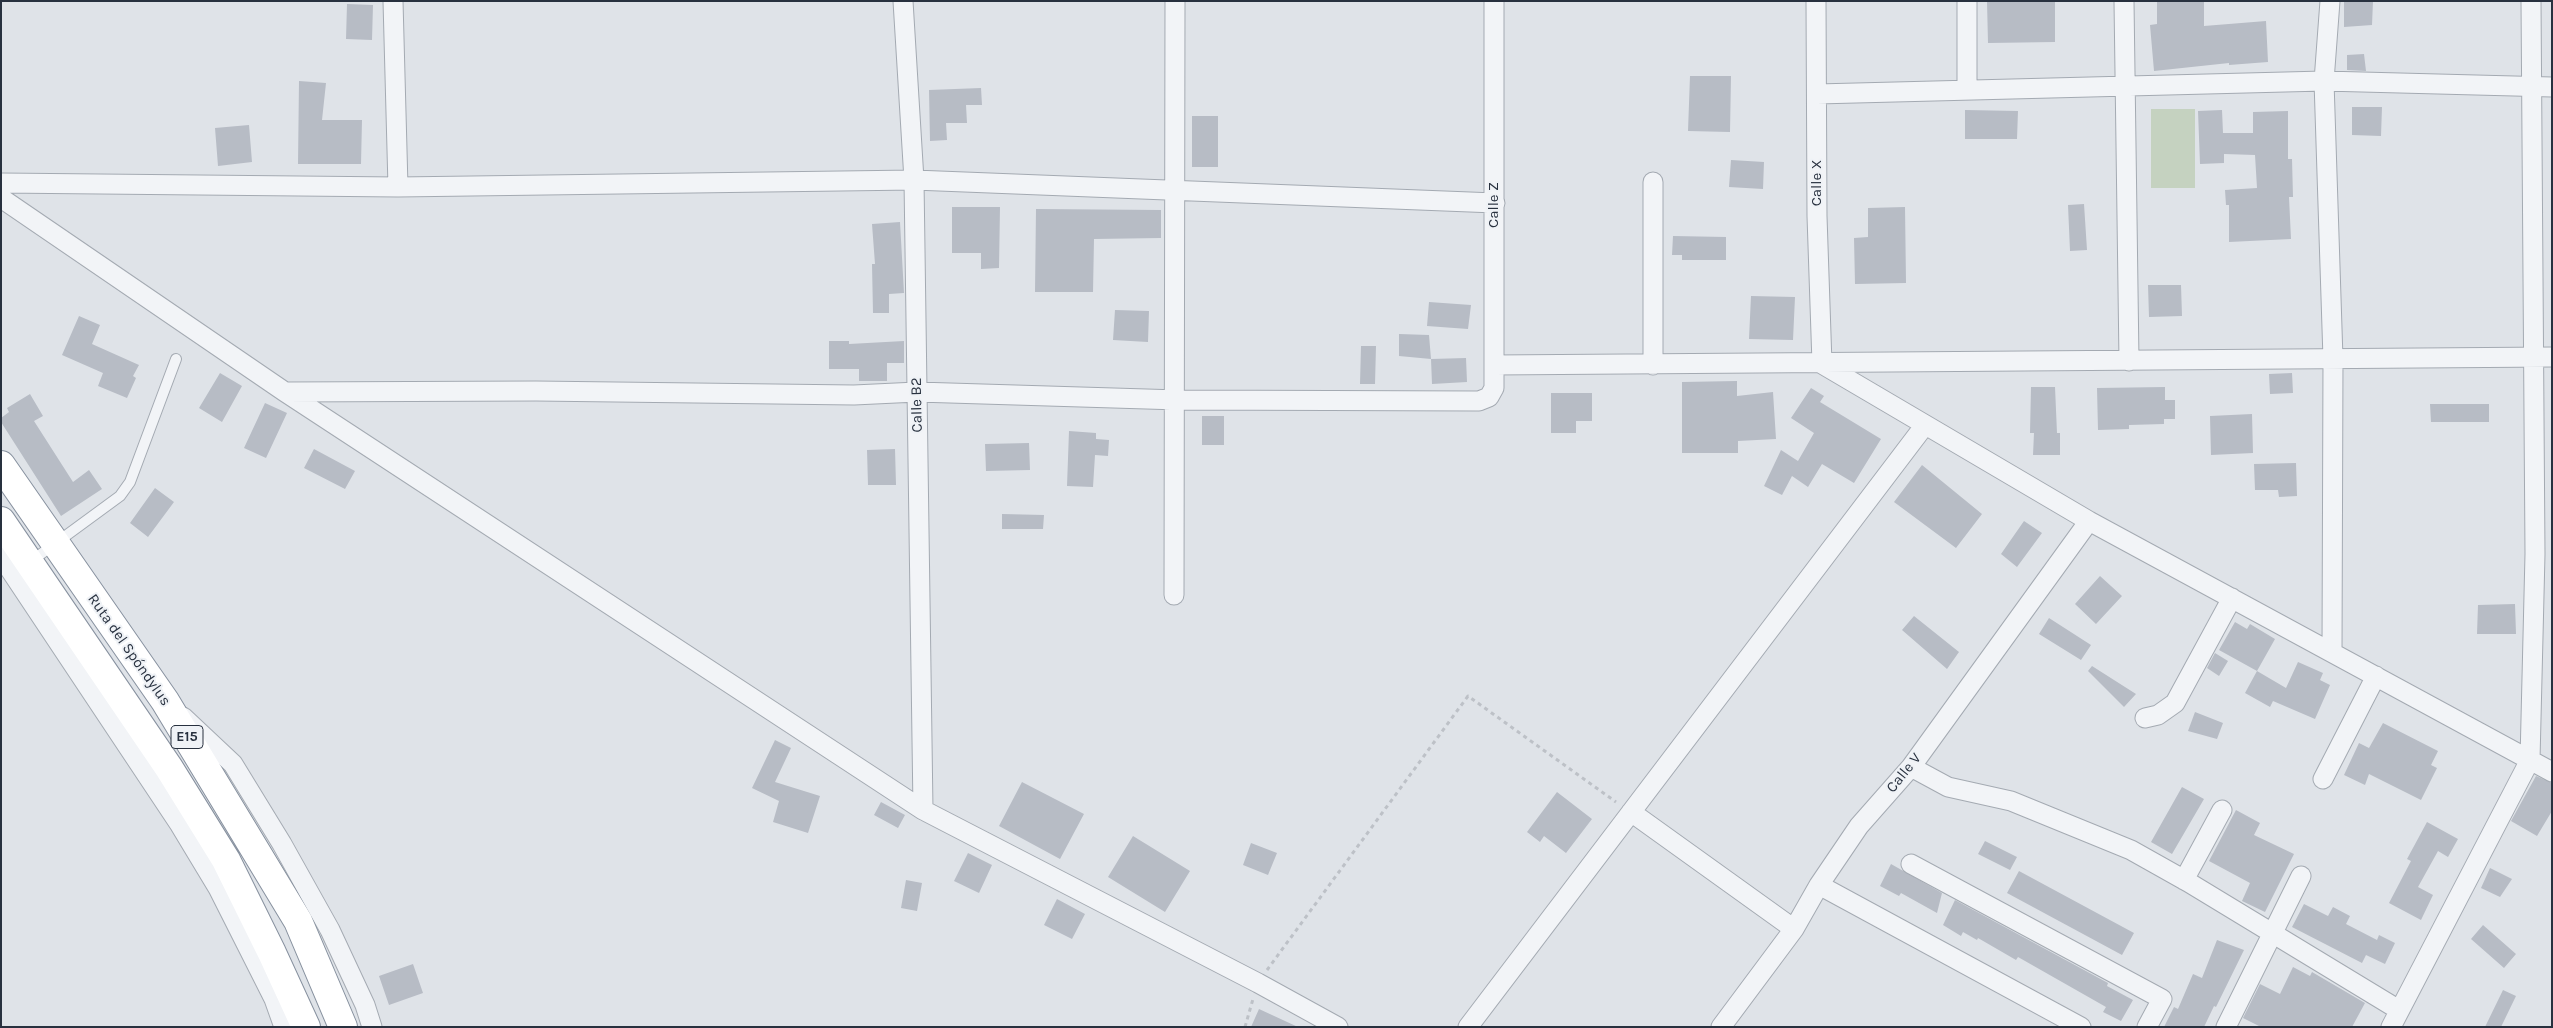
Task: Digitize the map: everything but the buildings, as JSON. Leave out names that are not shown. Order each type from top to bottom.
[{"type":"highway","name":"Ruta del Spóndylus","points":[[1,465],[165,701],[298,921],[343,1027]]},
{"type":"highway","name":"E15","points":[[1,521],[169,768],[226,860],[272,952],[306,1027]]},
{"type":"street","points":[[393,1],[398,187]]},
{"type":"street","name":"Calle B2","points":[[903,1],[914,180],[923,810]]},
{"type":"street","points":[[1174,595],[1175,1]]},
{"type":"street","name":"Calle Z","points":[[1174,400],[1479,401],[1489,397],[1494,388],[1494,1]]},
{"type":"street","name":"Calle X","points":[[1816,1],[1817,216],[1822,364]]},
{"type":"street","points":[[1967,1],[1967,90]]},
{"type":"street","points":[[2124,1],[2129,360]]},
{"type":"street","points":[[2330,1],[2324,81],[2332,359],[2332,651]]},
{"type":"street","points":[[1911,767],[1948,787],[2011,801],[2131,850],[2274,933],[2395,1019],[2530,760],[2543,554],[2543,357],[2530,87],[2531,1]]},
{"type":"street","points":[[1817,94],[2124,88],[2324,81],[2552,87]]},
{"type":"street","points":[[1,183],[398,187],[914,180],[1494,203]]},
{"type":"street","points":[[1653,182],[1653,365]]},
{"type":"street","points":[[1,198],[285,392],[923,810],[1258,983],[1338,1027]]},
{"type":"street","points":[[1494,365],[1822,364],[2543,357]]},
{"type":"street","points":[[1822,364],[2089,521],[2332,651],[2552,772]]},
{"type":"street","points":[[285,392],[536,390],[854,395],[917,392],[1174,400]]},
{"type":"street","points":[[1468,1027],[1925,425]]},
{"type":"street","name":"Calle V","points":[[1721,1027],[1794,929],[1818,885],[1859,826],[1911,767],[2089,521]]},
{"type":"street","points":[[1,556],[180,825],[218,888],[274,999],[284,1027]]},
{"type":"street","points":[[2146,718],[2158,715],[2175,703],[2232,598]]},
{"type":"street","points":[[2323,779],[2376,676]]},
{"type":"street","points":[[165,701],[233,764],[282,844],[330,930],[365,1006],[372,1027]]},
{"type":"street","points":[[2184,880],[2222,810]]},
{"type":"street","points":[[1631,812],[1794,929]]},
{"type":"street","points":[[1911,864],[2162,999],[2148,1027]]},
{"type":"street","points":[[2226,1027],[2301,876]]},
{"type":"street","points":[[1818,885],[2081,1027]]},
{"type":"lane","points":[[30,563],[56,546],[120,496],[130,482],[176,360]]},
{"type":"path","points":[[1245,1027],[1258,983],[1468,696],[1631,812]]},
{"type":"green space","points":[[2151,109],[2195,109],[2195,188],[2151,188]]}]
